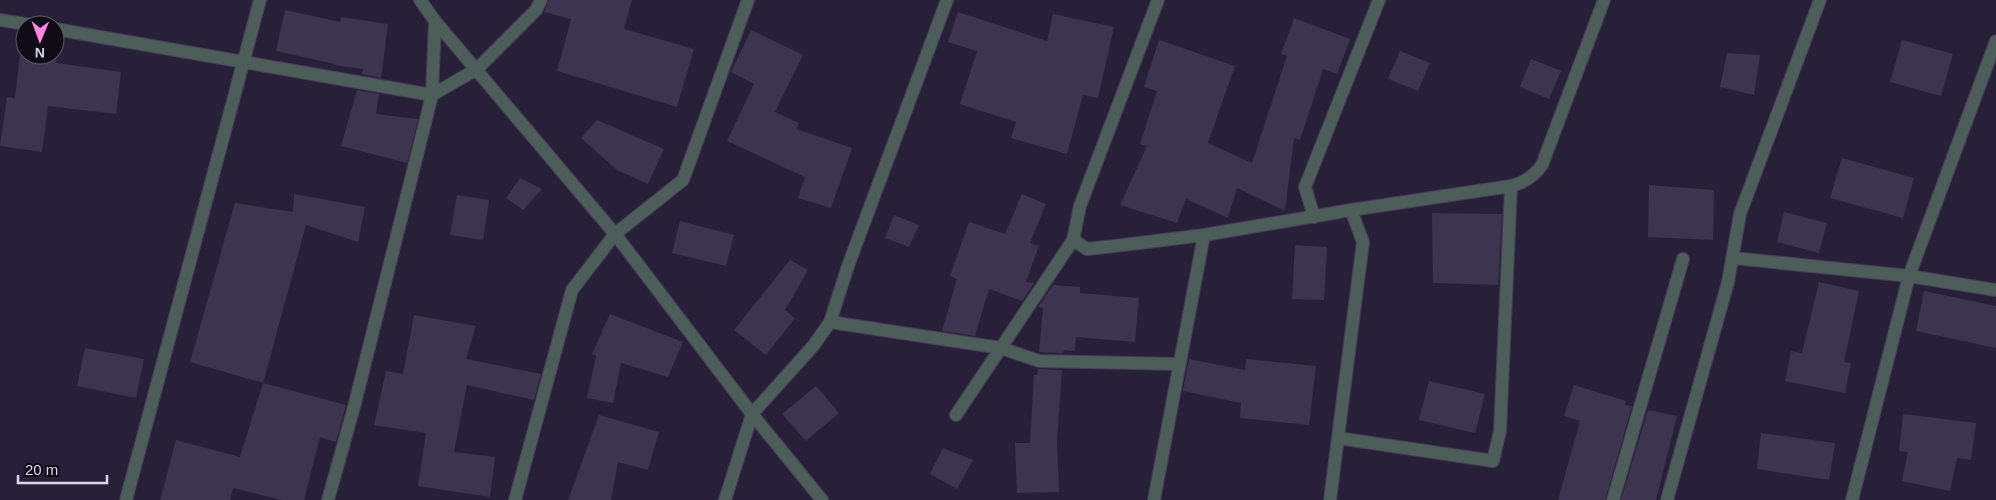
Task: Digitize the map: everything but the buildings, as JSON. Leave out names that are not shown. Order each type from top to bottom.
[{"type":"street","points":[[126,500],[260,0]]},
{"type":"street","points":[[420,0],[435,21],[615,234],[752,414],[822,500]]},
{"type":"street","points":[[65,31],[432,95],[477,69],[536,10],[541,0]]},
{"type":"street","points":[[515,500],[572,290],[615,234],[683,180],[748,0]]},
{"type":"street","points":[[725,500],[752,414],[814,345],[830,322],[848,266],[947,0]]},
{"type":"street","points":[[956,415],[1073,240],[1080,206],[1158,0]]},
{"type":"street","points":[[1314,217],[1305,187],[1379,0]]},
{"type":"street","points":[[1073,240],[1087,249],[1204,234],[1519,184],[1535,175],[1542,165],[1604,0]]},
{"type":"street","points":[[1667,500],[1733,258],[1740,214],[1820,0]]},
{"type":"street","points":[[0,20],[15,22]]},
{"type":"street","points":[[328,500],[354,407],[432,95],[435,21]]},
{"type":"street","points":[[1852,500],[1909,276],[1996,41]]},
{"type":"street","points":[[1338,438],[1493,461],[1500,432],[1511,186]]},
{"type":"street","points":[[1330,500],[1364,242],[1351,210]]},
{"type":"street","points":[[1154,500],[1178,364],[1204,234]]},
{"type":"street","points":[[1733,258],[1909,276],[1996,290]]},
{"type":"street","points":[[1613,500],[1683,259]]},
{"type":"street","points":[[830,322],[1001,348],[1039,361],[1178,364]]}]
